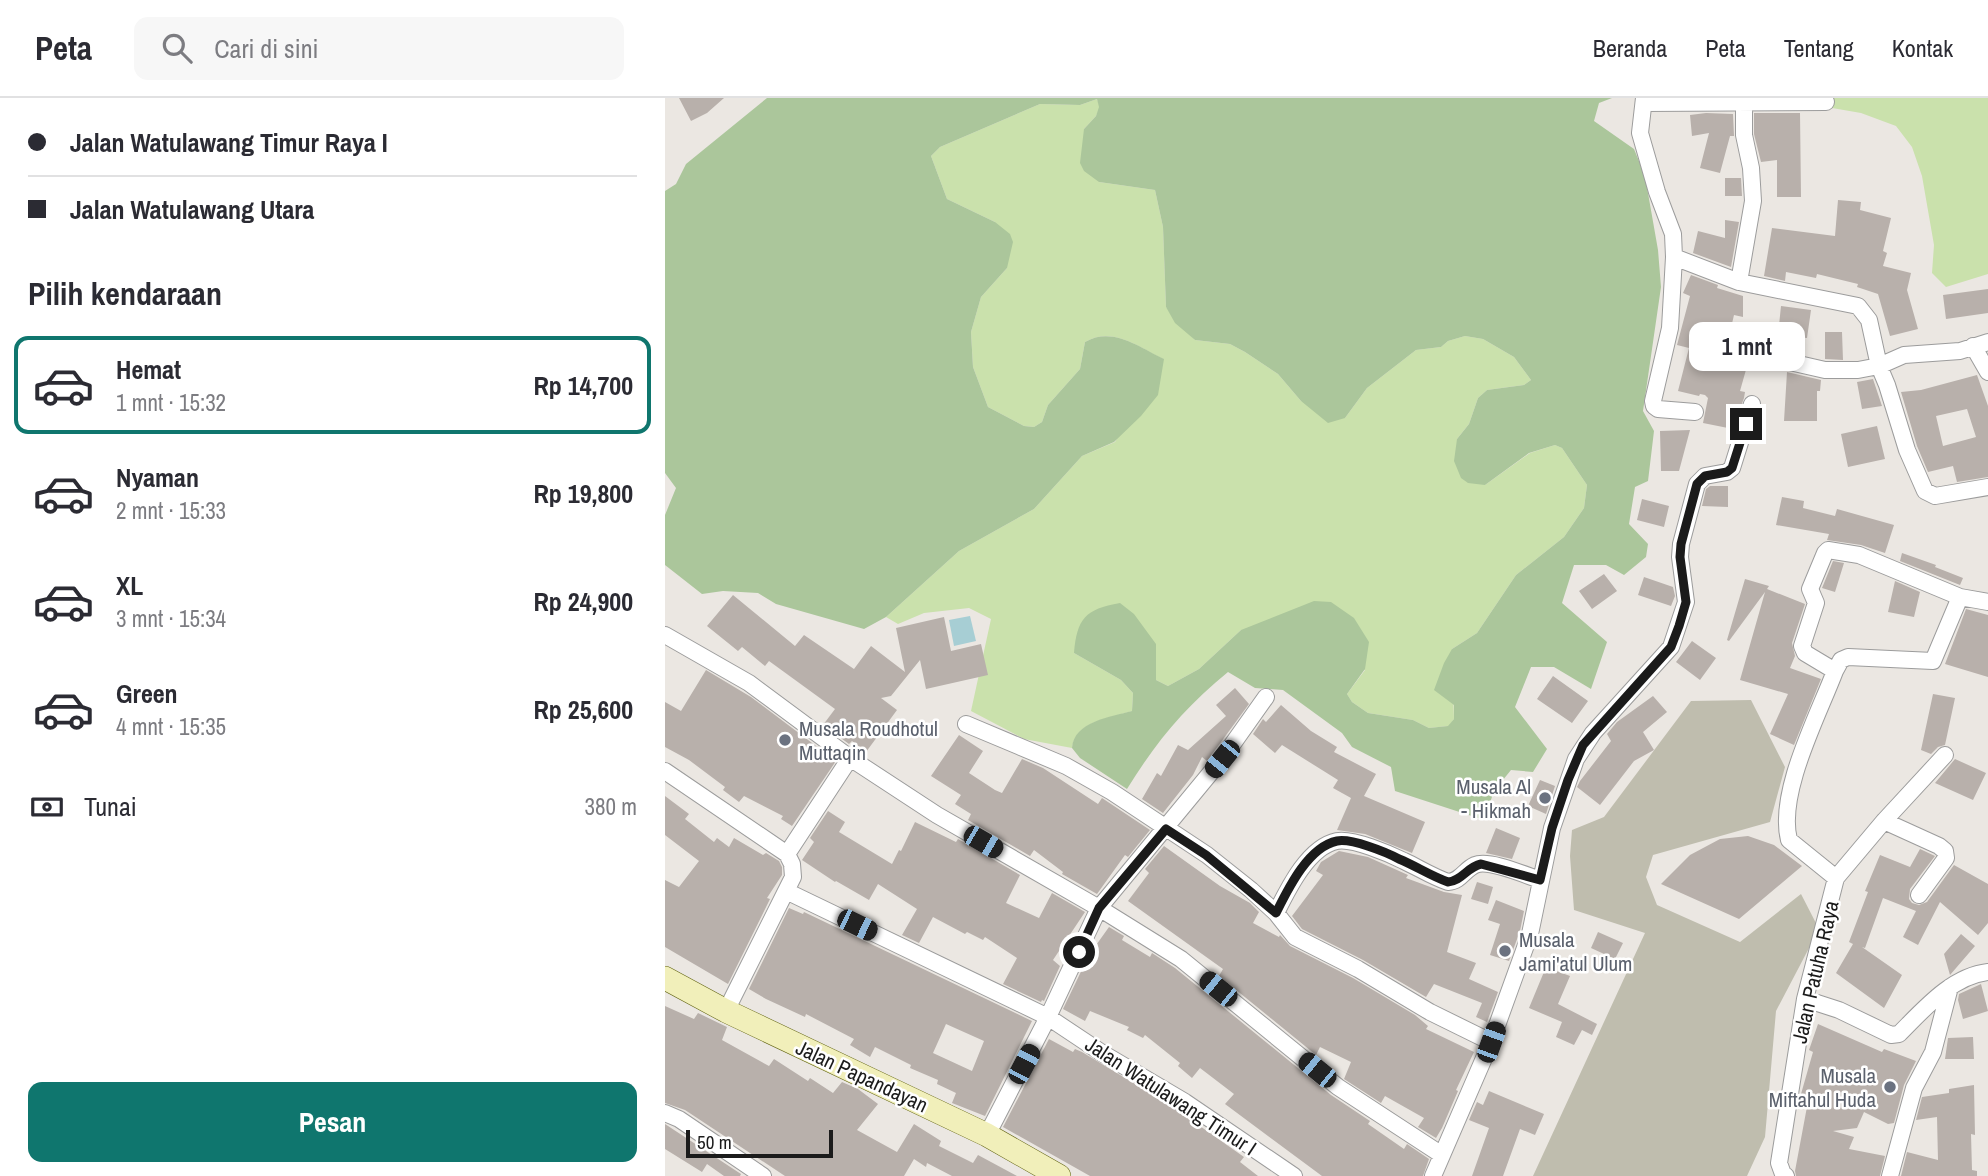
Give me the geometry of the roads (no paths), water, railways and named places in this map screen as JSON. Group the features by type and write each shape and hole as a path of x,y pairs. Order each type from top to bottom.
{"main road":[{"name":"Jalan Papandayan","path":"665,978 726,1011 987,1135 1048,1173"}],"street":[{"path":"1695,412 1658,409 1654,407 1653,401 1670,328 1674,257 1673,234 1657,192 1640,133 1644,101 1826,102"},
{"path":"1739,282 1753,201 1751,168 1744,135 1744,103"},
{"path":"1674,257 1739,282 1858,306 1869,320 1878,366 1887,385 1907,450 1928,494 1935,496 1988,487"},
{"path":"1777,359 1839,371 1878,366 1904,355 1960,351 1980,344 1988,372"},
{"path":"1433,1176 1491,1042 1530,934 1552,828 1568,780 1583,745 1671,647 1686,602 1680,557 1681,544 1697,484 1705,476 1727,472 1732,468 1752,404"},
{"path":"1961,597 1933,661 1848,657 1841,660 1835,671 1805,653 1802,646 1816,603 1809,589 1825,553 1832,549 1859,555 1961,597 1988,602"},
{"path":"665,635 749,683 850,758 937,815 1099,908 1181,959 1338,1087 1442,1155"},
{"name":"Jalan Patuha Raya","path":"1786,1176 1779,1163 1805,999 1836,877 1789,840 1786,816 1795,774 1835,671"},
{"path":"987,1135 1048,1017 1099,908 1222,759 1266,697"},
{"path":"965,724 1066,766 1112,792 1206,855 1276,913 1295,937 1358,969 1430,1012 1491,1042"},
{"path":"1836,877 1945,755"},
{"path":"787,854 850,758"},
{"path":"665,771 787,854 792,864 793,877 726,1011"},
{"path":"1884,821 1939,846 1945,852 1945,858 1919,895"},
{"path":"1276,913 1289,886 1315,852 1337,841 1347,841 1395,856 1448,882 1456,881 1473,866 1481,864 1540,880"},
{"name":"Jalan Watulawang Timur I","path":"786,891 1048,1017 1185,1102 1270,1169 1294,1176"},
{"path":"1805,999 1839,1010 1891,1035 1899,1034 1950,987 1965,978 1988,972"},
{"path":"1890,1176 1914,1088 1933,1052 1950,987"},
{"path":"665,1113 679,1119 763,1176"}],"water":[{"path":"970,616 976,641 954,646 949,620"}],"place":[{"name":"Musala Roudhotul Muttaqin","path":"785,740"},
{"name":"Musala Al - Hikmah","path":"1545,798"},
{"name":"Musala Jami'atul Ulum","path":"1505,951"},
{"name":"Musala Miftahul Huda","path":"1890,1087"}]}
